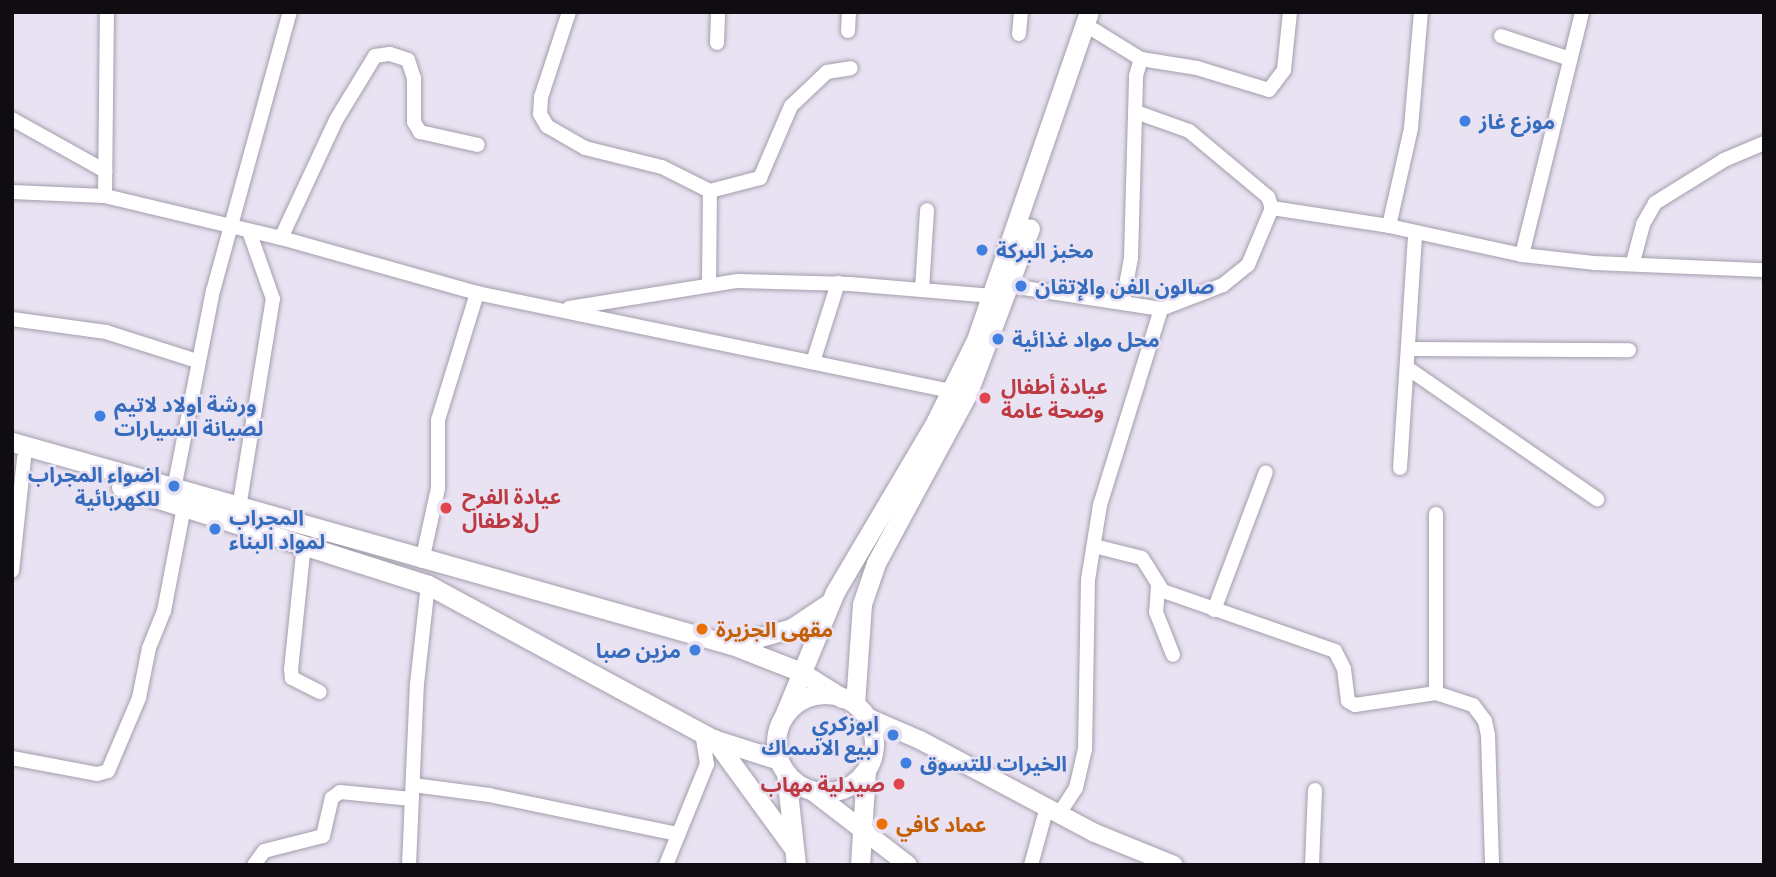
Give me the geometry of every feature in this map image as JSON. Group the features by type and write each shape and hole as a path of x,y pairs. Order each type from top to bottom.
{"main road":[{"path":"849,701 862,604 876,563 956,418 1011,286 1094,18"},
{"path":"794,855 776,739 799,671 830,602 953,392 992,296 1094,18"},
{"path":"12,442 422,561 732,645 799,671 849,701 869,718 874,739 866,770 860,865"},
{"path":"18,457 304,544 428,585 707,735 782,766 812,790 842,789 866,770"},
{"path":"732,645 792,628 830,602"},
{"path":"783,719 802,700 815,696 849,701"},
{"path":"707,735 794,855"}],"street":[{"path":"105,197 107,12"},
{"path":"174,488 197,360 289,12"},
{"path":"569,12 541,97 540,114 547,126 586,148 662,167 710,191 760,178 791,106 827,72 851,68"},
{"path":"718,12 718,43"},
{"path":"848,31 849,12"},
{"path":"1019,34 1021,12"},
{"path":"1094,18 1141,59 1197,68 1269,90 1284,70 1290,12"},
{"path":"1389,226 1411,128 1420,12"},
{"path":"1522,254 1582,12"},
{"path":"1501,36 1570,59"},
{"path":"281,238 331,130 375,56 390,54 408,60 414,78 414,122 419,132 478,145"},
{"path":"1123,301 1131,258 1136,112 1141,59"},
{"path":"1011,286 1123,301 1161,309 1202,296 1237,276 1258,246 1272,208 1260,187 1189,131 1136,112"},
{"path":"12,119 104,171"},
{"path":"1633,262 1643,224 1655,203 1724,160 1764,144"},
{"path":"709,283 710,191"},
{"path":"12,192 105,197 250,234 281,238 477,293 953,392"},
{"path":"1272,208 1389,226 1415,234 1522,254 1594,263 1633,262 1764,270"},
{"path":"922,290 927,210"},
{"path":"239,508 273,299 250,234"},
{"path":"1399,468 1411,349 1415,234"},
{"path":"559,310 709,283 838,283 992,296"},
{"path":"813,362 838,283"},
{"path":"422,561 438,488 438,420 477,293"},
{"path":"1031,865 1053,810 1076,788 1085,750 1088,580 1106,480 1161,309"},
{"path":"12,319 106,331 197,360"},
{"path":"1411,349 1629,350"},
{"path":"1409,369 1597,499"},
{"path":"12,570 18,457"},
{"path":"1214,610 1266,472"},
{"path":"12,758 97,774 108,771 139,698 149,648 164,611 184,507"},
{"path":"1436,514 1436,692"},
{"path":"304,544 291,669 292,678 320,692"},
{"path":"1094,546 1142,558 1158,586 1156,612 1173,655"},
{"path":"409,865 428,585"},
{"path":"1158,586 1214,610 1335,651 1344,669 1348,701 1355,705 1436,692 1473,705 1485,721 1492,865"},
{"path":"869,718 920,740 1053,810 1174,865"},
{"path":"666,865 707,764 707,735"},
{"path":"812,790 863,834 908,865"},
{"path":"1312,865 1315,790"},
{"path":"254,865 264,851 323,836 332,798 341,792 489,795 678,834"}],"place":[{"name":"موزع غاز","path":"1465,121"},
{"name":"مخبز البركة","path":"982,250"},
{"name":"صالون الفن والإتقان","path":"1021,286"},
{"name":"محل مواد غذائية","path":"998,339"},
{"name":"عيادة أطفال وصحة عامة","path":"985,398"},
{"name":"ورشة اوﻻد ﻻتيم لصيانة السيارات","path":"100,416"},
{"name":"اضواء المجراب للكهربائية","path":"174,486"},
{"name":"عيادة الفرح لﻻطفال","path":"446,508"},
{"name":"المجراب لمواد البناء","path":"215,529"},
{"name":"مقهى الجزيرة","path":"702,629"},
{"name":"مزين صبا","path":"695,650"},
{"name":"ابوزكري لبيع اﻻسماك","path":"893,735"},
{"name":"الخيرات للتسوق","path":"906,763"},
{"name":"صيدلية مهاب","path":"899,784"},
{"name":"عماد كافي","path":"882,824"}]}
